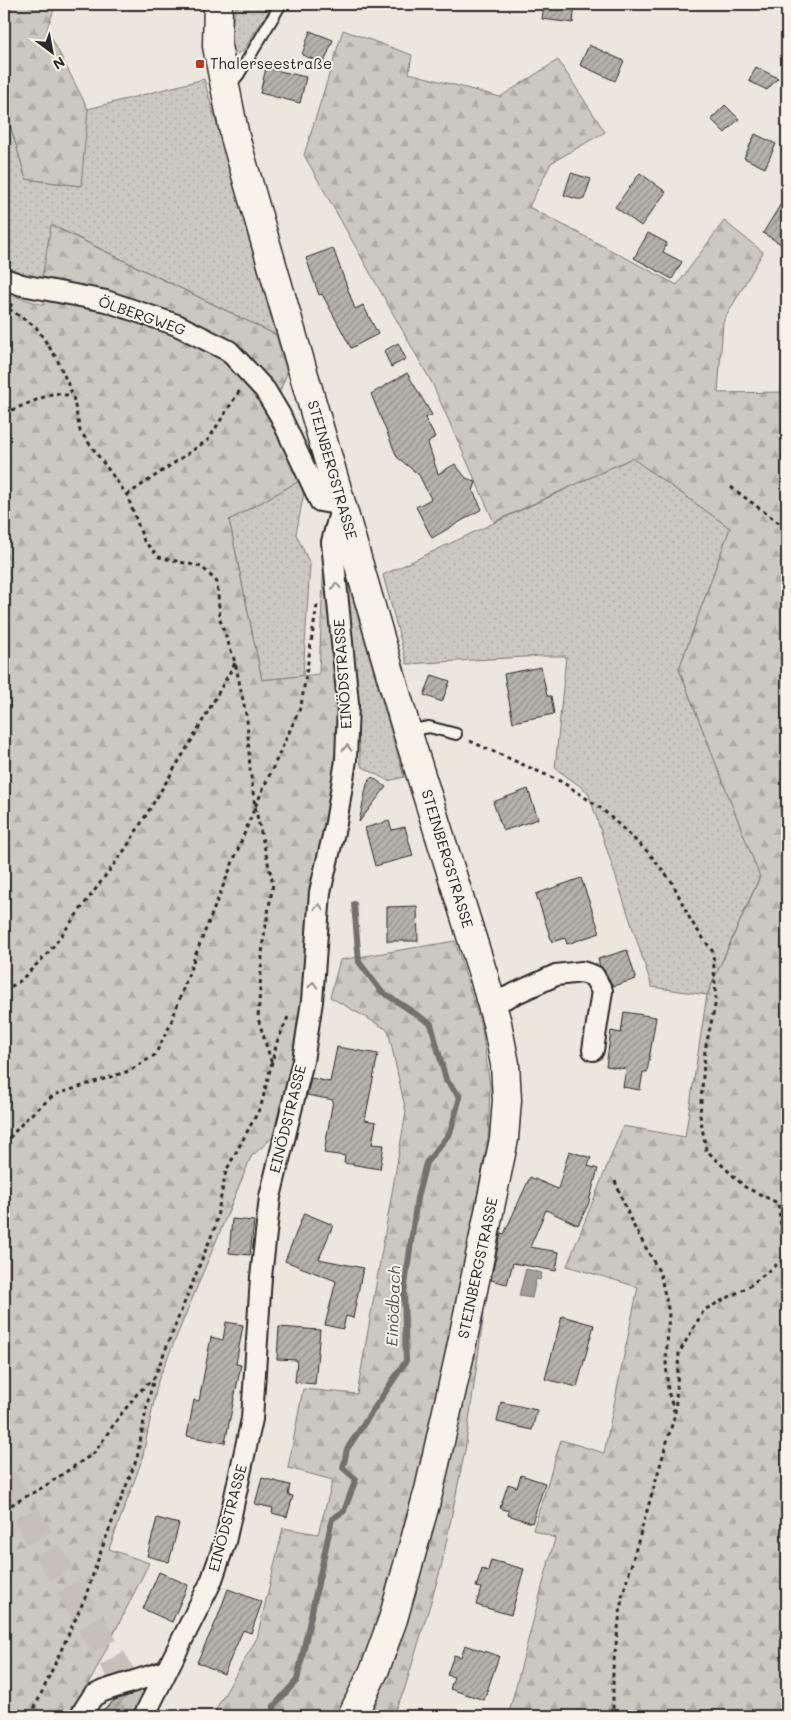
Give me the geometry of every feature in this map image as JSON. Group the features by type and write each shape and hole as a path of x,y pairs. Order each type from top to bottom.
{"main road":[{"name":"STEINBERGSTRASSE","path":"218,4 217,46 225,92 240,156 407,731 492,1004 505,1064 507,1100 504,1139 459,1358 429,1490 392,1619 375,1669 352,1716"}],"street":[{"name":"ÖLBERGWEG","path":"4,279 22,285 106,301 177,325 228,351 265,390 280,415 320,501 342,505"},
{"name":"EINÖDSTRASSE","path":"144,1716 212,1582 225,1542 252,1419 261,1277 270,1197 302,1062 310,1013 320,892 336,823 346,760 348,703 332,542 342,505"},
{"path":"492,1004 556,975 582,972 594,976 602,991 593,1050"},
{"path":"80,1716 93,1696 166,1671"}],"lane":[{"path":"225,92 281,4"},
{"path":"407,731 429,727 456,734"}],"path":[{"path":"4,312 9,309 36,327 57,360 73,396 80,431 128,495 144,541 158,557 202,567 217,582 220,620 235,662 247,719 255,807 273,884 263,942 258,1018 272,1064 261,1106 226,1171 215,1227 154,1378 147,1405 138,1458 102,1548 85,1598 31,1716"},
{"path":"128,495 208,440 250,374"},
{"path":"4,413 54,393 73,396"},
{"path":"732,487 787,529"},
{"path":"4,1144 26,1118 54,1095 129,1071 155,1055 170,1025 197,951 255,807 301,706 317,598"},
{"path":"4,991 20,981 49,952 126,848 193,738 235,662"},
{"path":"456,734 562,782 602,809 648,852 672,882 691,921 713,952 716,1001 705,1050 700,1114 706,1150 745,1187 778,1203 785,1258 748,1287 704,1310 679,1353 675,1414 622,1597 613,1668 613,1716"},
{"path":"615,1181 632,1223 660,1273 669,1313 666,1361 668,1391 675,1414"},
{"path":"4,1509 45,1486 94,1454 137,1394 154,1378"}],"green space":[{"path":"4,4 56,4 47,29 88,109 81,186 26,179 4,104"},
{"path":"237,4 273,4 243,51 236,54 232,42 232,29"},
{"path":"343,30 412,55 409,73 500,97 558,60 605,132 551,163 529,207 677,285 724,221 763,252 723,322 718,393 787,392 787,1716 508,1716 555,1538 533,1530 561,1440 604,1453 638,1287 567,1266 623,1126 685,1137 707,995 760,877 679,669 730,528 632,458 494,522 432,383 304,155"},
{"path":"204,79 276,335 52,225 42,279 4,268 4,104 26,179 80,186 88,109"},
{"path":"51,225 276,335 287,373 269,419 301,480 229,520 262,680 319,674 324,555 336,639 340,757 297,1057 273,1137 251,1157 158,1381 142,1460 109,1549 149,1563 73,1716 4,1716 4,293 44,305 42,279"},
{"path":"632,458 730,528 679,669 760,876 707,995 652,987 588,792 555,768 566,656 407,664 383,575"},
{"path":"301,480 304,492 296,534 310,564 303,676 262,680 229,520"},
{"path":"345,572 404,777 388,781 361,766"},
{"path":"455,941 482,1029 490,1086 488,1139 431,1436 390,1589 360,1673 339,1716 212,1716 257,1638 283,1528 318,1534 333,1480 288,1468 303,1389 357,1394 406,1112 388,1030 330,997 340,960"},
{"path":"480,1311 484,1313 465,1450 441,1568 404,1691 392,1716 369,1716 375,1706 415,1596 451,1454"}],"shaded area":[{"path":"526,1269 542,1273 540,1280 536,1279 532,1298 519,1296"}],"building":[{"path":"544,4 575,4 573,23 542,19"},
{"path":"310,31 333,40 324,63 302,55"},
{"path":"589,45 624,61 615,81 580,65"},
{"path":"756,67 778,78 767,90 749,81"},
{"path":"266,68 306,77 300,103 260,93"},
{"path":"725,105 739,119 725,133 711,119"},
{"path":"755,134 776,144 765,168 744,158"},
{"path":"571,173 591,179 584,199 564,195"},
{"path":"640,173 666,192 641,226 615,207"},
{"path":"787,194 787,248 763,233"},
{"path":"648,233 667,243 663,252 682,262 672,279 634,258"},
{"path":"333,248 355,309 363,305 378,334 351,348 322,294 319,295 306,258"},
{"path":"398,343 406,359 391,367 384,351"},
{"path":"407,373 432,415 425,418 435,437 428,443 438,474 455,464 466,478 476,482 473,491 482,509 432,538 416,507 431,499 419,475 397,457 371,394"},
{"path":"541,667 547,696 551,696 554,714 513,722 504,674"},
{"path":"432,675 450,681 442,702 424,695"},
{"path":"372,777 386,787 359,822 367,784"},
{"path":"528,789 538,819 503,831 493,802"},
{"path":"389,821 392,830 405,827 413,856 375,866 365,828"},
{"path":"581,878 600,933 567,944 565,938 552,942 536,894"},
{"path":"417,906 418,941 387,941 387,907"},
{"path":"627,950 636,979 613,986 604,970 600,967 598,959"},
{"path":"624,1012 656,1017 647,1072 643,1072 640,1090 623,1087 626,1069 606,1066 611,1031 621,1033"},
{"path":"337,1047 378,1054 365,1120 376,1122 372,1144 384,1145 380,1169 344,1163 345,1156 324,1153 333,1100 307,1095 311,1078 330,1082"},
{"path":"569,1151 591,1158 588,1166 598,1169 588,1205 578,1225 546,1210 530,1247 559,1252 556,1271 513,1263 507,1284 491,1280 501,1233 504,1234 530,1177 558,1189"},
{"path":"304,1213 333,1225 319,1259 363,1268 353,1318 346,1316 343,1329 325,1325 336,1281 285,1261"},
{"path":"232,1219 254,1221 250,1255 229,1253"},
{"path":"562,1316 594,1325 577,1387 545,1379"},
{"path":"226,1322 243,1325 236,1364 241,1365 225,1443 187,1436 194,1400 199,1401 211,1337 223,1340"},
{"path":"279,1327 320,1330 315,1384 295,1382 297,1360 277,1359"},
{"path":"501,1402 537,1410 532,1430 497,1422"},
{"path":"521,1475 545,1483 532,1523 508,1515 509,1511 500,1508 508,1484 517,1487"},
{"path":"262,1478 290,1485 288,1495 293,1496 287,1517 272,1513 273,1508 255,1504"},
{"path":"157,1518 179,1524 169,1562 147,1556"},
{"path":"491,1560 524,1569 511,1615 476,1605 481,1588 476,1587 482,1569 488,1571"},
{"path":"159,1572 188,1585 172,1622 143,1609"},
{"path":"228,1589 262,1602 251,1633 243,1630 224,1674 197,1662 217,1619"},
{"path":"465,1645 499,1656 484,1700 450,1689 454,1677 447,1675 454,1655 461,1657"},
{"path":"131,1695 137,1703 122,1716 95,1716 115,1700"}],"waterway":[{"name":"Einödbach","path":"273,1716 274,1706 297,1680 332,1519 344,1511 356,1479 343,1468 347,1449 406,1361 404,1293 417,1198 426,1163 450,1133 460,1097 446,1080 431,1024 381,991 359,962 354,904"}],"tunnel":[{"path":"4,1478 146,1716"}],"place":[{"name":"Thalerseestraße","path":"200,64"}]}
